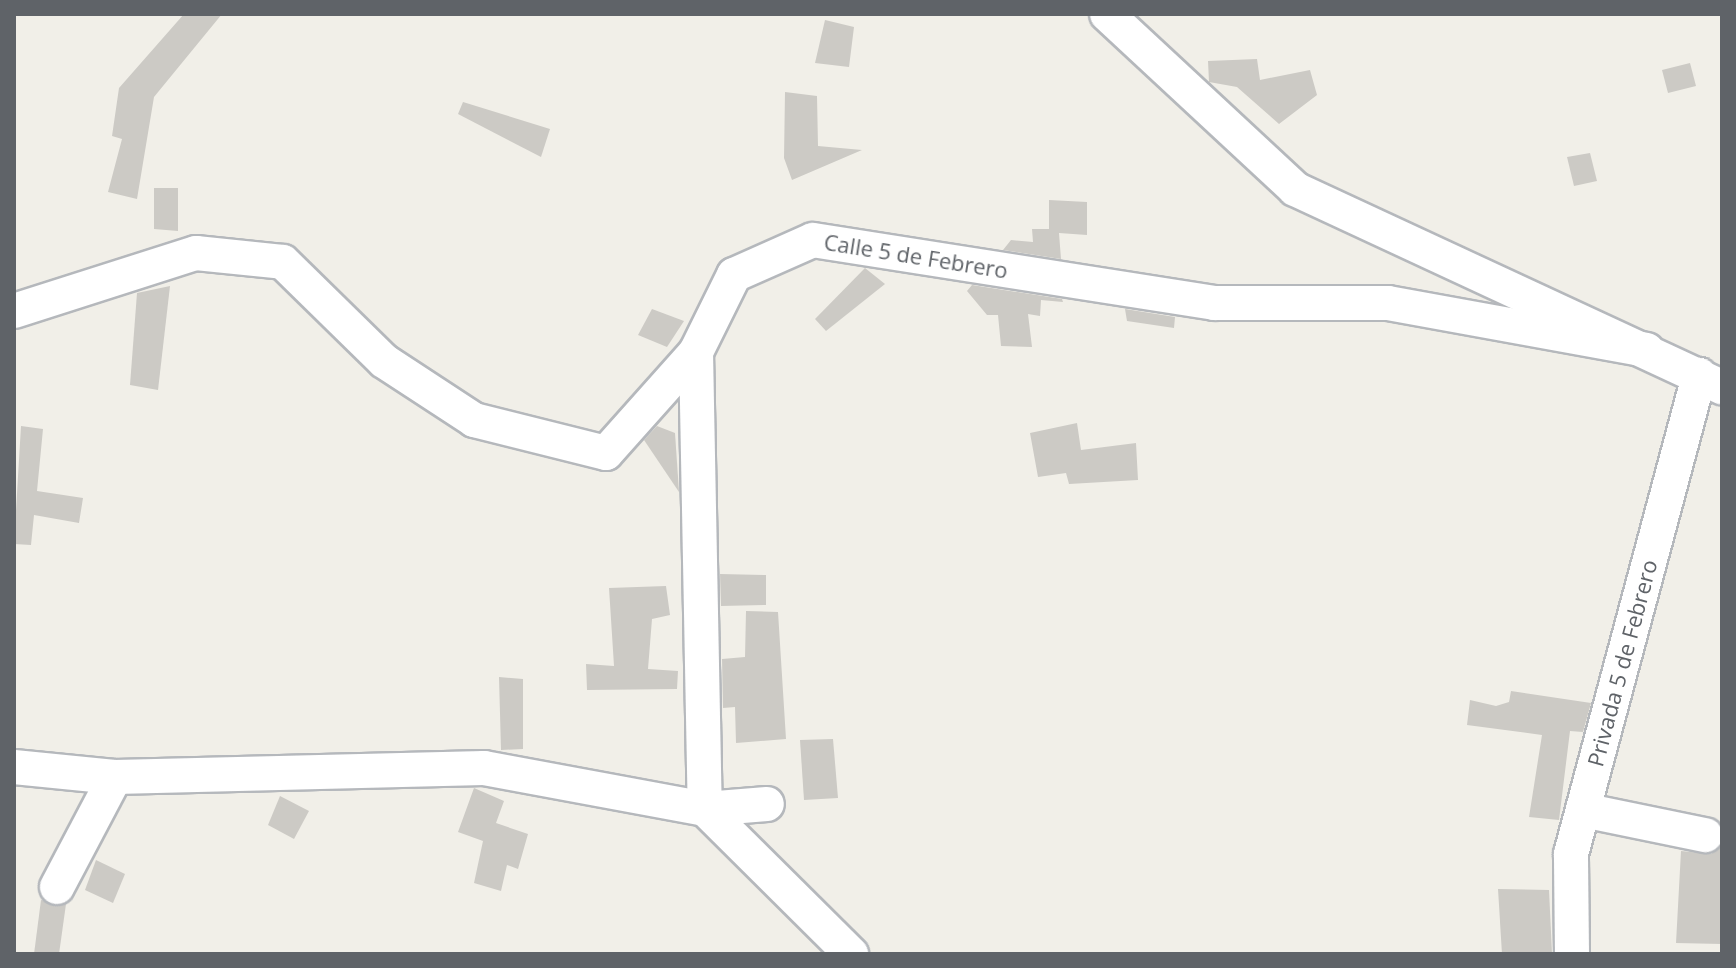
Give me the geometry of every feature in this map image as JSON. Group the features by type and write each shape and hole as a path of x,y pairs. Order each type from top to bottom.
{"street":[{"name":"Calle 5 de Febrero","path":"1107,14 1295,189 1710,381"},
{"name":"Calle 5 de Febrero","path":"14,311 196,253 283,262 384,361 474,420 606,453 696,352 734,275 813,240 1214,303 1388,303 1647,350"},
{"path":"696,352 705,809 851,954"},
{"name":"Privada 5 de Febrero","path":"1572,954 1571,854 1710,381"},
{"path":"14,767 115,777 484,768 705,809 767,804"},
{"path":"57,887 115,777"},
{"path":"1583,810 1705,835"}],"building":[{"path":"184,14 222,14 154,97 137,199 108,192 122,139 112,136 119,88"},
{"path":"825,20 854,27 849,67 815,63"},
{"path":"1257,59 1260,80 1310,70 1317,95 1279,124 1237,87 1209,82 1208,61"},
{"path":"1690,63 1696,86 1668,93 1662,70"},
{"path":"785,92 817,96 818,146 862,150 792,180 784,158"},
{"path":"463,102 550,129 541,157 458,114"},
{"path":"1590,153 1597,181 1574,186 1567,157"},
{"path":"154,188 178,188 178,231 154,229"},
{"path":"1049,200 1087,202 1087,235 1059,233 1061,259 1003,250 1011,240 1033,242 1032,229 1049,229"},
{"path":"865,268 885,284 826,331 815,319"},
{"path":"972,285 1062,299 1063,302 1041,300 1040,316 1028,314 1032,347 1001,346 998,315 987,315 967,291"},
{"path":"170,286 158,390 130,385 137,293"},
{"path":"652,309 684,321 667,347 638,335"},
{"path":"1125,309 1175,317 1174,328 1127,321"},
{"path":"1077,423 1081,450 1136,443 1138,480 1069,484 1066,473 1038,477 1030,433"},
{"path":"21,426 43,429 37,491 83,498 79,523 34,515 31,545 14,544"},
{"path":"657,426 675,433 679,492 644,440"},
{"path":"720,574 766,575 766,605 721,606"},
{"path":"666,586 670,615 652,619 648,669 678,671 677,689 587,690 586,664 614,666 609,588"},
{"path":"746,611 778,612 786,739 736,743 735,707 723,708 722,659 745,657"},
{"path":"499,677 523,679 523,749 501,750"},
{"path":"1511,691 1591,703 1583,732 1570,731 1559,820 1529,817 1542,735 1467,725 1470,700 1496,706 1509,702"},
{"path":"833,739 838,798 804,800 800,740"},
{"path":"474,788 504,801 496,823 528,834 518,869 507,865 501,891 474,883 483,841 458,832"},
{"path":"280,796 309,811 294,839 268,825"},
{"path":"1721,846 1722,944 1676,943 1681,851 1711,854"},
{"path":"96,860 125,874 113,903 85,890"},
{"path":"1498,889 1549,890 1552,954 1502,954"},
{"path":"41,900 66,904 59,954 34,954"}]}
